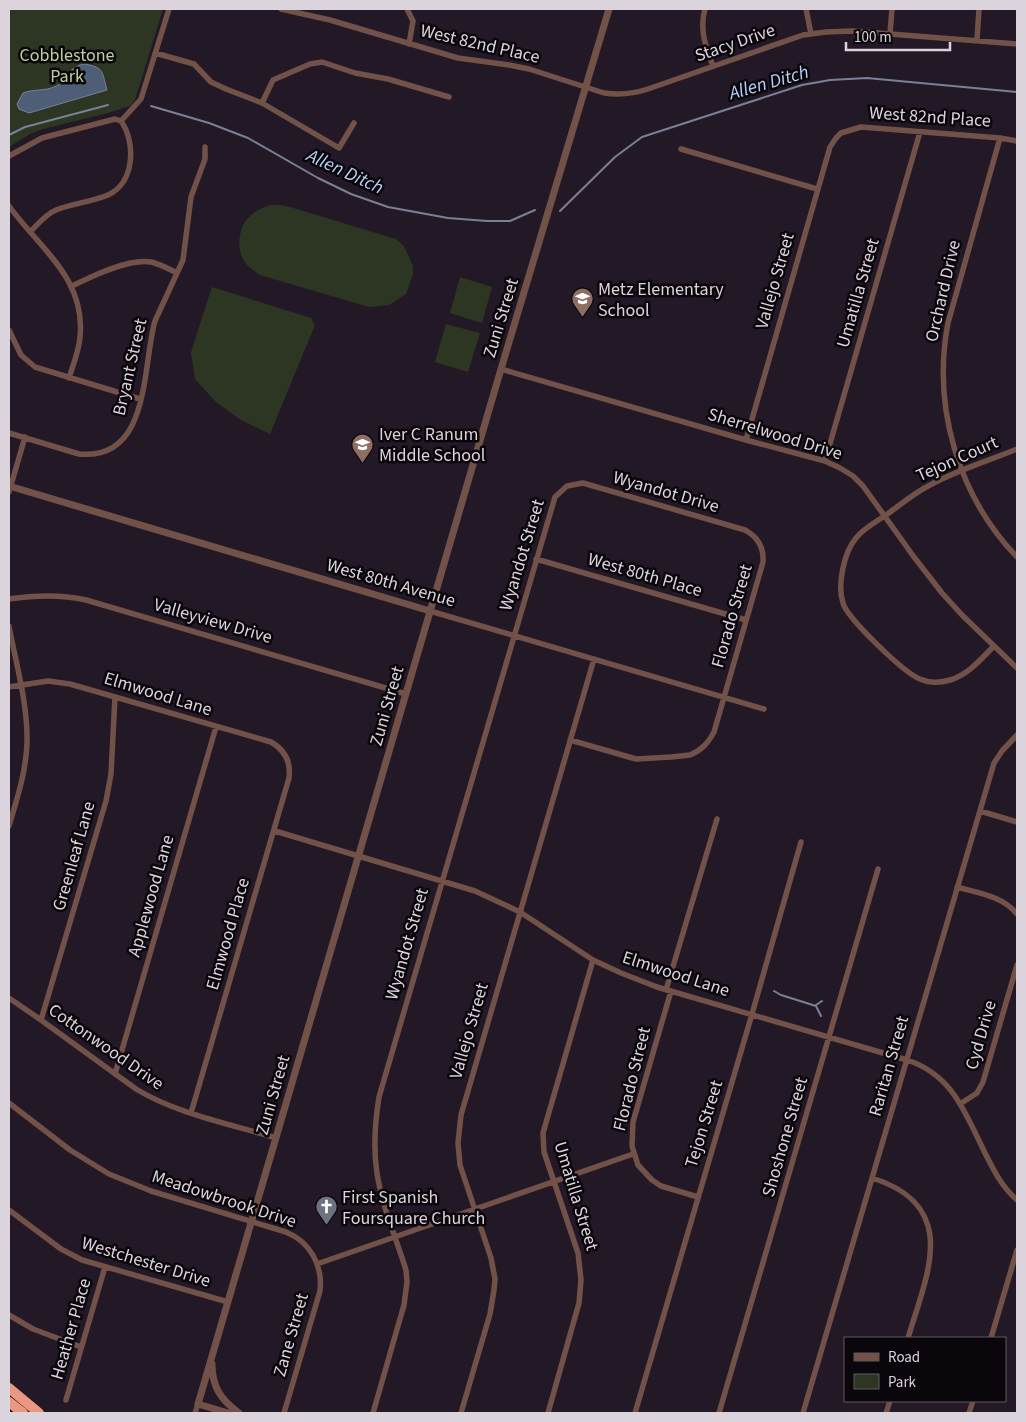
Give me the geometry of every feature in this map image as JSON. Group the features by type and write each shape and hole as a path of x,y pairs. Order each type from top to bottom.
{"highway":[{"path":"9,1388 38,1413"},
{"path":"9,1392 38,1413"},
{"path":"9,1402 24,1413"}],"street":[{"path":"121,121 141,99 169,9"},
{"name":"West 82nd Place","path":"281,9 330,20 458,58 529,69 586,87"},
{"path":"407,9 413,21 409,44"},
{"name":"Zuni Street","path":"195,1413 501,369 609,9"},
{"path":"705,9 702,30 713,66"},
{"path":"806,9 811,34"},
{"path":"890,33 892,9"},
{"path":"977,40 979,9"},
{"name":"Stacy Drive","path":"586,87 609,94 628,94 811,34 836,31 890,33 1017,44"},
{"path":"155,53 194,64 212,82 262,103 339,148 354,123"},
{"path":"262,103 273,80 310,64 322,62 449,97"},
{"path":"9,156 42,138 115,119 121,121 128,134 131,149 130,165 119,188 106,196 56,210 44,218 30,232"},
{"name":"West 82nd Place","path":"841,133 861,127 1017,141"},
{"name":"Umatilla Street","path":"825,461 920,132"},
{"name":"Vallejo Street","path":"746,440 817,189 830,147 841,133"},
{"name":"Orchard Drive","path":"1000,138 957,286 945,339 943,367 950,437 962,472 986,517 1017,557"},
{"name":"Bryant Street","path":"25,437 79,454 88,455 105,452 116,445 130,430 148,368 155,321 185,252 191,197 205,159 205,148"},
{"path":"681,150 817,189"},
{"path":"9,206 55,260 72,286 79,311 80,337 69,378"},
{"path":"72,286 109,269 141,262 156,263 177,273"},
{"path":"9,330 17,349 24,359 40,369 140,399"},
{"name":"Sherrelwood Drive","path":"501,369 825,461 840,468 857,480 869,492 942,593 1017,668"},
{"path":"9,432 25,437 9,488"},
{"name":"Tejon Court","path":"994,646 975,665 957,678 930,682 912,675 854,621 844,605 840,588 848,553 858,536 928,486 1017,449"},
{"name":"Wyandot Drive","path":"561,489 572,484 588,484 745,530 754,536 759,543"},
{"name":"West 80th Avenue","path":"9,488 764,709"},
{"name":"Wyandot Street","path":"373,1413 399,1323 406,1293 407,1275 377,1174 374,1150 375,1119 386,1072 552,502 561,489"},
{"name":"Florado Street","path":"724,697 763,562 759,543"},
{"name":"West 80th Place","path":"536,558 746,620"},
{"name":"Valleyview Drive","path":"9,599 48,595 86,600 406,694"},
{"path":"9,626 20,685 27,744 23,774 9,826"},
{"name":"Vallejo Street","path":"461,1413 490,1314 494,1290 494,1268 460,1164 458,1143 460,1121 594,659"},
{"name":"Elmwood Lane","path":"9,687 57,681 271,742 282,750 289,763"},
{"name":"Greenleaf Lane","path":"41,1020 106,801 111,774 115,697"},
{"path":"570,740 636,759 671,758 690,755 703,747 710,739 724,697"},
{"name":"Applewood Lane","path":"115,1074 216,727"},
{"name":"Raritan Street","path":"803,1413 994,763 1017,735"},
{"name":"Elmwood Place","path":"191,1113 290,778 289,763"},
{"path":"980,811 1017,822"},
{"name":"Florado Street","path":"698,1197 661,1186 646,1175 634,1154 631,1137 633,1122 717,819"},
{"name":"Elmwood Lane","path":"275,830 487,895 520,912 593,960 621,974 925,1066 940,1076 951,1090 993,1170 1005,1188 1017,1200"},
{"name":"Tejon Street","path":"635,1413 801,842"},
{"name":"Shoshone Street","path":"719,1413 878,869"},
{"path":"958,887 999,899 1010,906 1017,914"},
{"name":"Umatilla Street","path":"548,1413 578,1309 581,1280 576,1242 554,1182 542,1142 593,960"},
{"name":"Cyd Drive","path":"960,1104 977,1093 983,1082 1017,965"},
{"name":"Cottonwood Drive","path":"9,998 150,1098 191,1113 276,1138"},
{"name":"Meadowbrook Drive","path":"9,1103 70,1150 109,1174 151,1191 286,1232 301,1240 317,1264"},
{"path":"317,1264 634,1154"},
{"path":"872,1178 890,1184 906,1193 921,1212 930,1233 931,1259 908,1337"},
{"name":"Westchester Drive","path":"9,1210 61,1249 82,1260 228,1302"},
{"path":"991,1337 1017,1250"},
{"name":"Zane Street","path":"284,1413 320,1291 317,1264"},
{"name":"Heather Place","path":"66,1400 105,1267"},
{"path":"9,1315 33,1329 81,1347"},
{"path":"212,1356 212,1372 216,1390 223,1400 239,1413"},
{"path":"198,1404 228,1413"}],"green space":[{"name":"Cobblestone Park","path":"9,9 163,9 135,100 130,106 108,113 43,129 30,134 9,147"},
{"path":"270,205 290,207 396,239 404,246 413,266 413,274 406,294 389,305 369,307 260,275 243,260 239,241 240,234 249,217"},
{"path":"460,277 492,287 482,323 450,313"},
{"path":"212,287 311,318 315,325 270,434 241,420 216,402 195,379 191,352"},
{"path":"446,324 480,333 468,372 435,362"}],"water":[{"path":"84,64 96,67 102,72 107,90 29,113 19,109 17,104 23,93 59,85 73,69"}],"waterway":[{"name":"Allen Ditch","path":"560,211 615,157 642,137 802,85 830,80 867,78 1017,92"},
{"name":"Allen Ditch","path":"9,135 25,127 108,105"},
{"name":"Allen Ditch","path":"151,106 209,123 248,138 318,178 351,194 388,207 448,218 487,221 510,221 535,210"},
{"path":"774,991 816,1006 821,1016"},
{"path":"816,1005 822,1001"}],"place":[{"name":"Metz Elementary School","path":"582,318"},
{"name":"Iver C Ranum Middle School","path":"363,463"},
{"name":"First Spanish Foursquare Church","path":"326,1226"}]}
